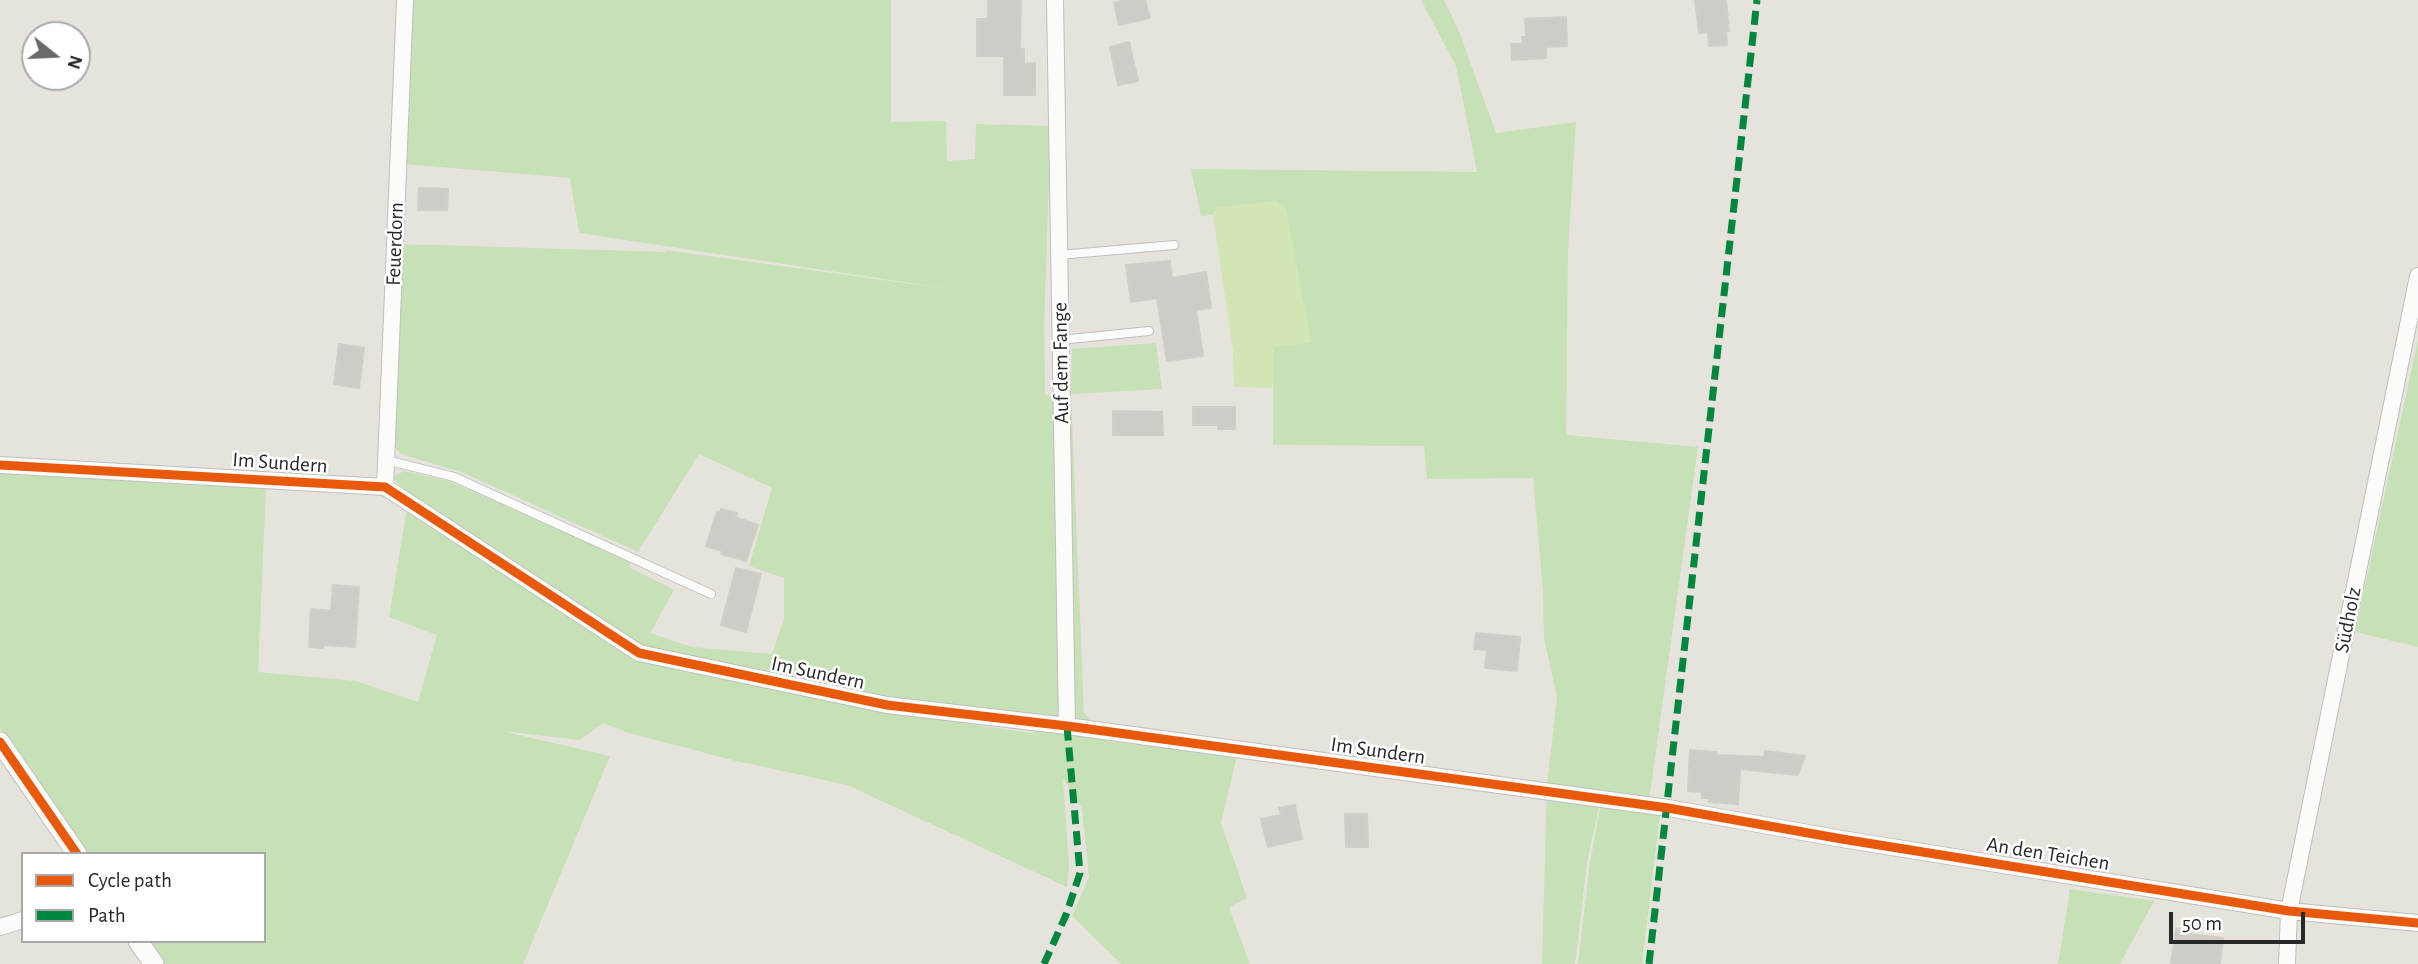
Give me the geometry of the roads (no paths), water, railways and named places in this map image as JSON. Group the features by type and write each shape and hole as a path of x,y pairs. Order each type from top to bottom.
{"street":[{"name":"Feuerdorn","path":"385,487 405,0"},
{"name":"Auf dem Fange","path":"1055,0 1067,726"},
{"name":"Südholz","path":"2287,964 2289,911 2418,276"},
{"name":"Im Sundern","path":"0,465 385,487 639,653 887,705 1067,726 1673,809"},
{"path":"0,742 77,852"},
{"name":"An den Teichen","path":"1673,809 2289,911 2418,923"},
{"path":"0,927 21,921"},
{"path":"139,943 154,964"}],"lane":[{"path":"1059,255 1174,245"},
{"path":"1060,340 1149,331"},
{"path":"386,460 454,477 711,594"}]}
